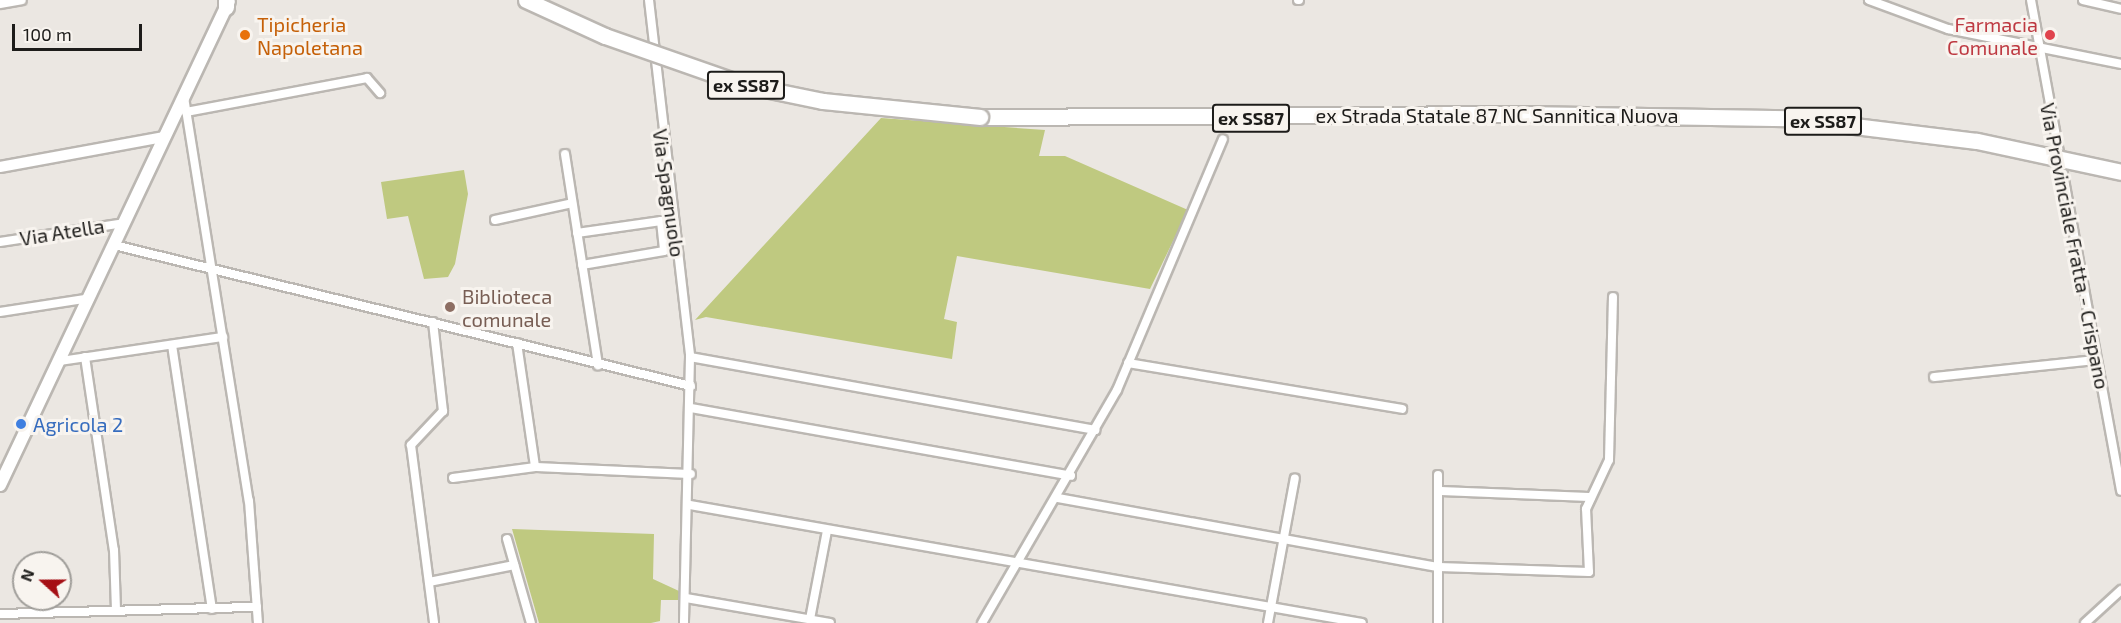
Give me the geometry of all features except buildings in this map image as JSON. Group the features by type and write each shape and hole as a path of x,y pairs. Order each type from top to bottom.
{"highway":[{"name":"ex Strada Statale 87 NC Sannitica Nuova","path":"526,0 615,40 746,85 823,101 980,117 1670,112 1844,123 1977,141 2121,172"}],"main road":[{"path":"0,485 90,298 227,2"}],"street":[{"path":"0,4 22,0"},
{"name":"Via Spagnuolo","path":"649,0 690,357 691,474 684,623"},
{"path":"1869,0 1948,29 2121,64"},
{"name":"Via Provinciale Fratta - Crispano","path":"2031,0 2121,492"},
{"path":"2082,0 2121,9"},
{"path":"186,112 367,78 380,93"},
{"path":"183,97 249,501 258,623"},
{"path":"0,167 164,137"},
{"path":"982,623 1071,476 1095,430 1128,363 1223,139"},
{"path":"565,154 598,365"},
{"path":"495,220 572,203"},
{"path":"577,233 661,221 664,251 582,265"},
{"name":"Via Atella","path":"0,242 124,223"},
{"path":"114,245 691,386"},
{"path":"1058,498 1284,537 1439,567 1589,572 1586,509 1609,460 1613,297"},
{"path":"0,312 90,298"},
{"path":"433,322 443,411 411,445 434,623"},
{"path":"60,361 223,337"},
{"path":"517,343 535,467"},
{"path":"172,345 212,609"},
{"path":"85,357 114,550 116,611"},
{"path":"690,357 1095,430"},
{"path":"1934,377 2097,360"},
{"path":"1128,363 1402,409"},
{"path":"691,408 1071,476"},
{"path":"453,478 535,467 691,474"},
{"path":"1438,475 1438,623"},
{"path":"1268,623 1295,478"},
{"path":"1438,491 1591,497"},
{"path":"690,505 1017,565 1362,623"},
{"path":"810,619 827,531"},
{"path":"507,539 531,623"},
{"path":"429,582 514,565"},
{"path":"2085,623 2121,590"},
{"path":"686,598 830,623"},
{"path":"0,614 257,607"}],"green space":[{"path":"881,118 1045,130 1039,156 1065,156 1188,210 1150,289 957,256 944,319 957,322 952,359 706,317 695,320"},
{"path":"464,170 468,194 455,264 448,277 424,279 408,216 387,219 381,182"},
{"path":"512,529 654,534 653,579 679,591 679,600 661,600 660,621 651,623 539,623"}],"place":[{"name":"Tipicheria Napoletana","path":"245,35"},
{"name":"Farmacia Comunale","path":"2050,35"},
{"name":"Biblioteca comunale","path":"450,307"},
{"name":"Agricola 2","path":"21,424"}]}
